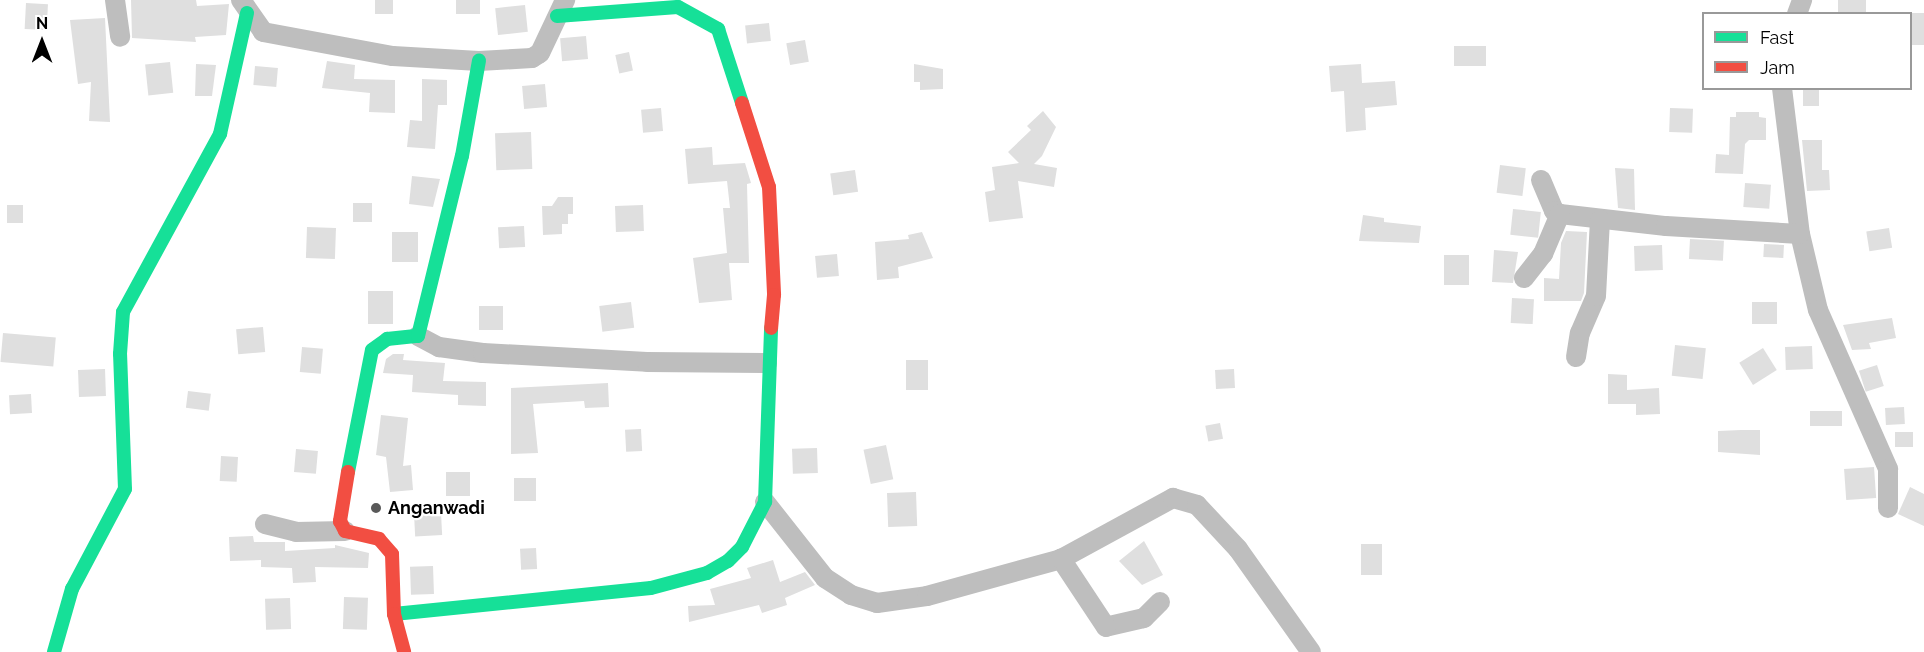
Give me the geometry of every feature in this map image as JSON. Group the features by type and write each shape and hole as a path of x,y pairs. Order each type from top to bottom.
{"street":[{"path":"115,0 120,37"},
{"path":"244,6 263,32 334,47 393,56 479,61 532,58 540,53 561,8 678,6 718,29 769,187 774,295 767,363 765,502 742,547 728,561 707,573 651,588 394,614"},
{"path":"54,652 72,589 125,489 123,312 220,134 244,6"},
{"path":"418,336 462,156 479,61"},
{"path":"1782,90 1800,234 1818,310 1888,469 1888,508"},
{"path":"1540,180 1554,211 1560,214 1600,220 1800,234"},
{"path":"1524,278 1543,254 1560,214"},
{"path":"1576,357 1580,333 1596,296 1600,220"},
{"path":"345,531 340,521 341,505 372,350 387,339 418,336 439,347 483,353 647,362 767,363"},
{"path":"765,502 825,578 851,595 877,603 927,596 1061,559 1173,498 1197,505 1238,549 1311,652"},
{"path":"265,524 296,532 345,531 379,539 392,554 394,614 404,652"},
{"path":"1061,559 1106,627 1144,618 1160,602"}],"building":[{"path":"131,0 196,0 197,6 229,4 226,35 195,37 196,42 132,38"},
{"path":"375,0 393,0 393,14 375,14"},
{"path":"456,0 480,0 480,14 456,14"},
{"path":"1838,0 1866,0 1866,12 1838,12"},
{"path":"26,3 48,4 47,30 25,29"},
{"path":"525,5 528,32 498,35 495,8"},
{"path":"1912,13 1924,13 1924,45 1912,45"},
{"path":"105,18 110,122 89,121 91,82 78,84 70,20"},
{"path":"769,23 771,41 747,43 745,26"},
{"path":"586,36 588,59 562,61 560,38"},
{"path":"805,40 809,62 790,65 786,43"},
{"path":"1454,46 1486,46 1486,66 1454,66"},
{"path":"629,52 633,71 619,73 615,55"},
{"path":"327,61 355,65 354,79 395,80 395,113 369,112 370,93 322,88"},
{"path":"170,62 173,93 148,95 145,65"},
{"path":"196,64 216,65 212,96 195,96"},
{"path":"914,64 943,69 943,89 920,90 920,82 914,82"},
{"path":"1361,64 1362,83 1395,81 1397,105 1365,108 1366,130 1346,132 1344,91 1331,92 1329,66"},
{"path":"255,66 278,68 276,87 253,85"},
{"path":"422,79 447,80 447,105 438,105 435,149 407,147 410,120 422,121"},
{"path":"545,84 547,107 524,109 522,86"},
{"path":"1803,90 1819,90 1819,106 1803,106"},
{"path":"661,108 663,131 643,133 641,110"},
{"path":"1670,108 1693,109 1692,133 1669,132"},
{"path":"1043,111 1056,127 1042,156 1034,164 1057,168 1054,187 1018,181 1023,218 989,222 985,192 995,190 992,167 1019,163 1008,152 1031,130 1027,126"},
{"path":"1736,112 1759,112 1759,117 1766,118 1766,140 1749,140 1745,144 1743,174 1715,173 1716,154 1729,155 1730,117 1736,117"},
{"path":"531,132 532,169 496,170 495,133"},
{"path":"1802,140 1822,140 1822,170 1829,170 1830,190 1807,191"},
{"path":"712,147 713,165 745,163 751,183 747,184 749,263 729,263 732,300 699,303 693,258 727,253 723,208 730,208 727,181 688,184 685,149"},
{"path":"1500,165 1526,168 1522,196 1497,193"},
{"path":"1615,168 1634,169 1635,210 1618,208"},
{"path":"855,170 858,192 833,195 830,173"},
{"path":"412,176 440,179 433,207 409,204"},
{"path":"1745,183 1771,185 1769,209 1743,207"},
{"path":"558,197 573,197 573,214 568,214 568,224 562,224 562,234 543,235 542,206 552,206"},
{"path":"353,203 372,203 372,222 353,222"},
{"path":"7,205 23,205 23,223 7,223"},
{"path":"643,205 644,231 616,232 615,206"},
{"path":"1513,209 1541,212 1538,238 1510,235"},
{"path":"1363,215 1384,218 1384,222 1421,226 1419,243 1359,241"},
{"path":"524,226 525,247 499,248 498,227"},
{"path":"307,227 336,228 335,259 306,258"},
{"path":"1889,228 1892,248 1869,251 1866,232"},
{"path":"1566,231 1587,232 1584,293 1581,301 1544,301 1544,278 1559,279 1561,243"},
{"path":"392,232 418,232 418,262 392,262"},
{"path":"922,232 933,258 898,267 899,278 877,280 875,242 909,239 908,235"},
{"path":"1690,239 1724,241 1723,261 1689,259"},
{"path":"1764,244 1784,245 1783,258 1763,257"},
{"path":"1662,245 1663,270 1635,271 1634,246"},
{"path":"1494,250 1518,252 1513,283 1492,282"},
{"path":"837,254 839,276 817,278 815,256"},
{"path":"1444,255 1469,255 1469,285 1444,285"},
{"path":"368,291 393,291 393,324 368,324"},
{"path":"1512,298 1534,299 1533,324 1511,323"},
{"path":"631,302 634,328 602,332 599,306"},
{"path":"1752,302 1777,302 1777,324 1752,324"},
{"path":"479,306 503,306 503,330 479,330"},
{"path":"1892,318 1896,338 1869,343 1871,349 1852,350 1843,325"},
{"path":"263,327 265,352 238,354 236,329"},
{"path":"3,333 56,338 53,367 0,362"},
{"path":"1675,345 1706,348 1703,379 1672,376"},
{"path":"1812,346 1813,369 1786,370 1785,347"},
{"path":"302,347 323,349 321,374 300,372"},
{"path":"1763,348 1777,370 1753,385 1739,363"},
{"path":"393,354 404,354 403,360 445,363 443,381 486,382 486,406 458,405 458,395 412,392 413,375 383,373 386,359"},
{"path":"906,360 928,360 928,390 906,390"},
{"path":"1877,365 1884,386 1866,392 1859,371"},
{"path":"105,369 106,396 79,397 78,370"},
{"path":"1234,369 1235,388 1216,389 1215,370"},
{"path":"1608,374 1627,375 1627,390 1659,388 1660,414 1636,415 1636,404 1608,404"},
{"path":"608,383 609,407 585,408 584,401 533,404 538,453 511,454 511,388"},
{"path":"188,391 211,394 209,411 186,408"},
{"path":"31,394 32,413 10,414 9,395"},
{"path":"1904,407 1905,424 1886,425 1885,408"},
{"path":"1810,411 1842,411 1842,426 1810,426"},
{"path":"381,415 408,418 403,466 411,465 413,490 390,492 386,457 376,455"},
{"path":"1220,423 1223,439 1208,442 1205,426"},
{"path":"641,429 642,451 626,452 625,430"},
{"path":"1760,430 1760,455 1718,452 1718,431"},
{"path":"1895,432 1913,432 1913,447 1895,447"},
{"path":"886,445 893,479 871,484 864,450"},
{"path":"817,448 818,473 793,474 792,449"},
{"path":"296,449 318,451 316,474 294,472"},
{"path":"221,456 238,457 237,482 220,481"},
{"path":"1874,467 1876,498 1846,500 1844,469"},
{"path":"446,472 470,472 470,496 446,496"},
{"path":"514,478 536,478 536,501 514,501"},
{"path":"1910,487 1924,494 1924,526 1898,514"},
{"path":"916,492 917,526 888,527 887,493"},
{"path":"441,513 442,535 415,536 414,514"},
{"path":"253,536 254,542 285,542 285,551 335,548 335,545 369,553 368,568 315,567 316,582 293,583 292,568 261,567 261,560 230,561 229,537"},
{"path":"1144,541 1163,575 1142,585 1119,561"},
{"path":"1361,544 1382,544 1382,575 1361,575"},
{"path":"536,548 537,569 521,570 520,549"},
{"path":"773,560 780,582 805,572 815,585 785,598 787,605 762,613 759,605 689,622 688,606 715,605 710,589 751,578 747,568"},
{"path":"433,566 434,594 411,595 410,567"},
{"path":"344,597 368,598 367,630 343,629"},
{"path":"290,598 291,629 266,630 265,599"}],"traffic: fast":[{"path":"557,16 678,7 718,29 742,103"},
{"path":"54,652 72,589 125,489 120,354 123,312 220,134 247,13"},
{"path":"348,472 372,350 387,339 418,336 462,156 479,61"},
{"path":"394,614 651,588 707,573 728,561 742,547 765,502 771,328"}],"traffic: jam":[{"path":"742,103 769,187 774,295 771,328"},
{"path":"348,472 340,521 345,531 379,539 392,554 394,614 404,652"}],"place":[{"name":"Anganwadi","path":"376,508"}]}
